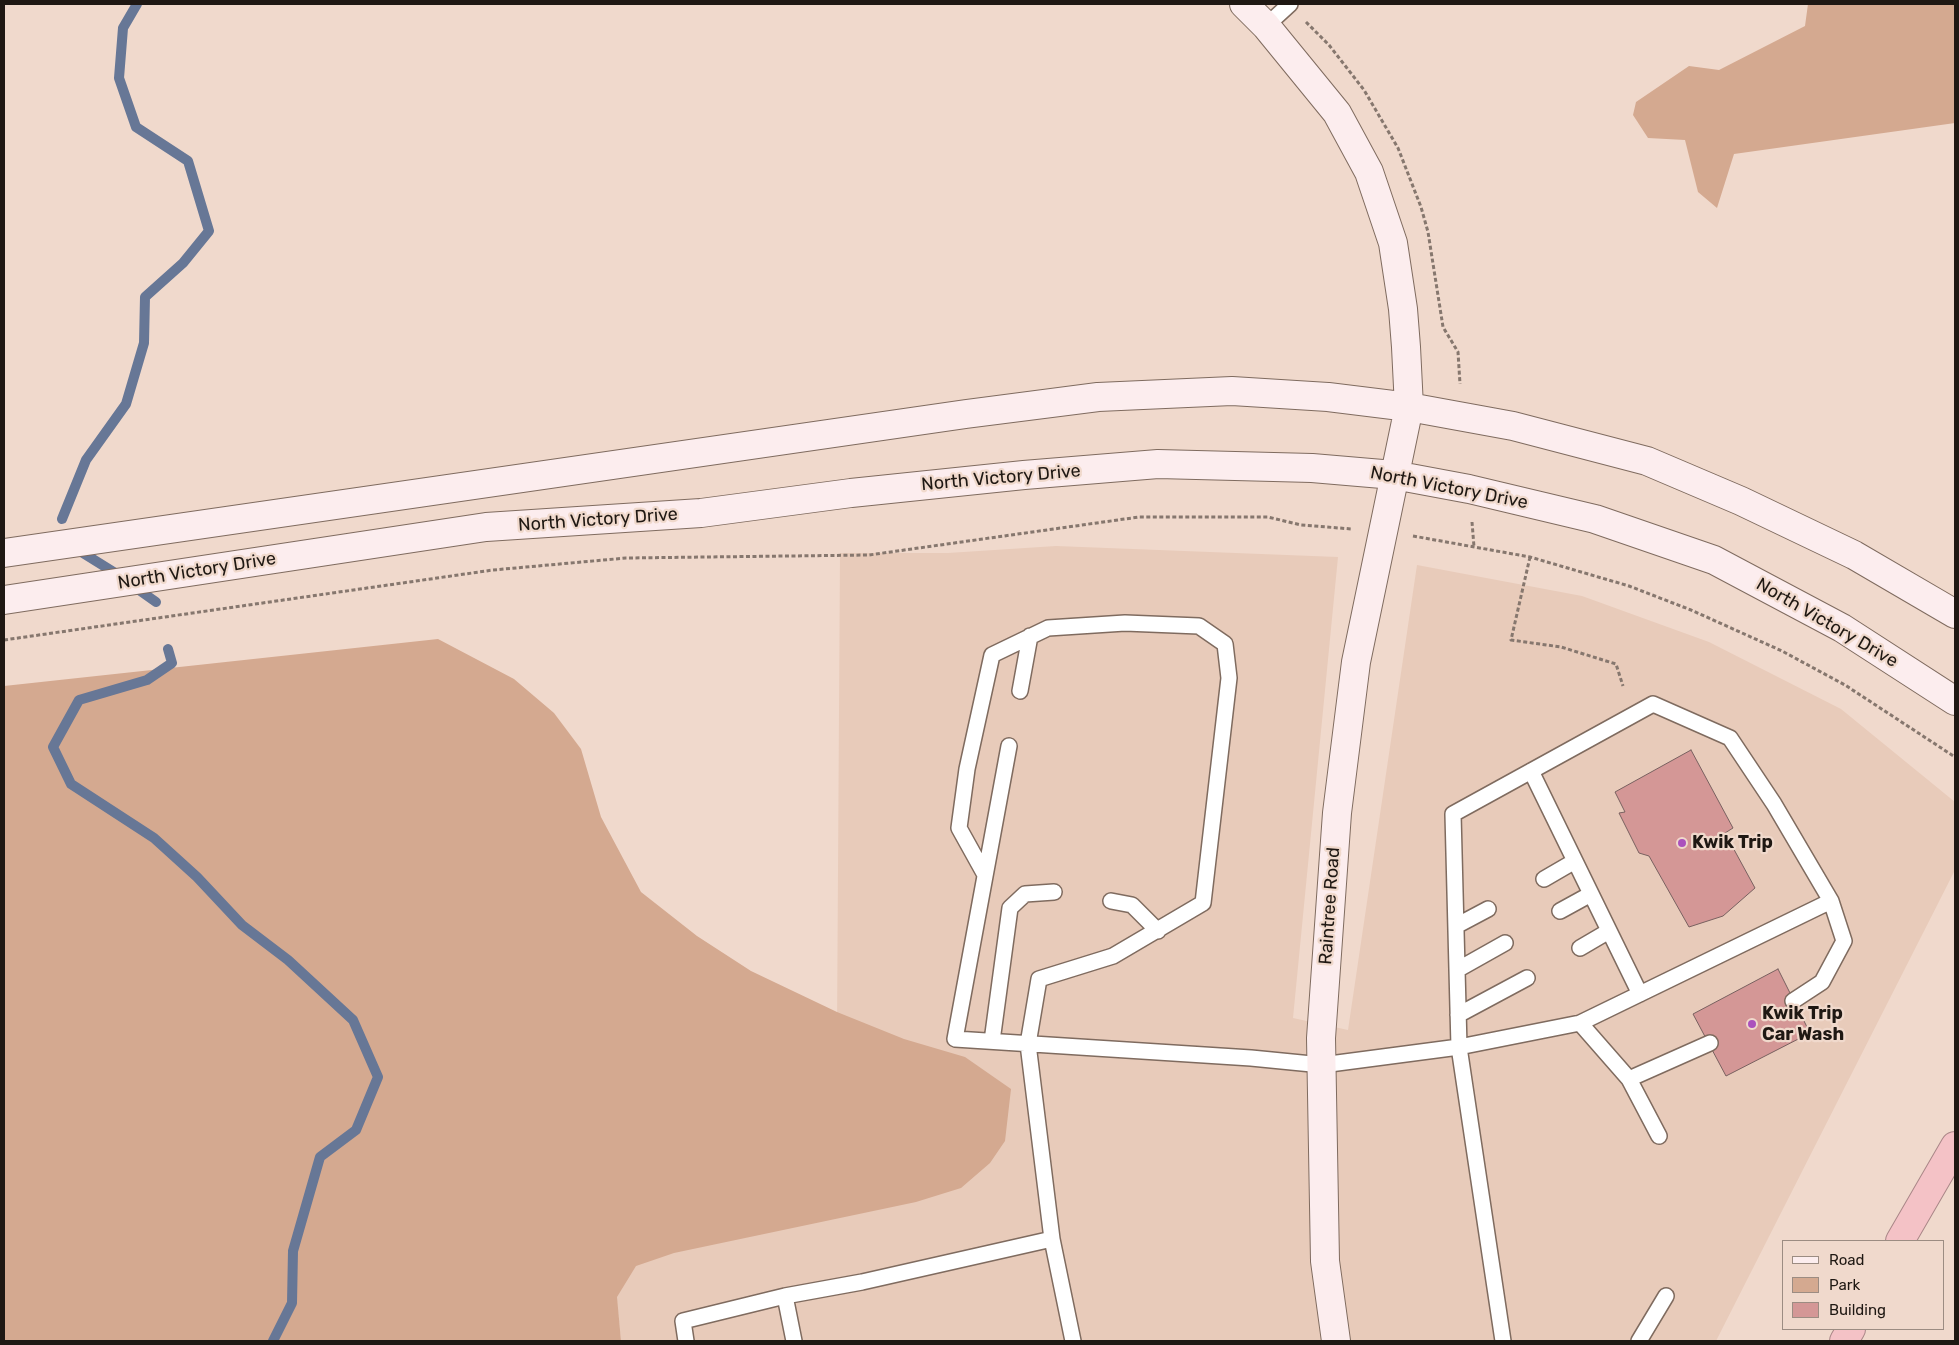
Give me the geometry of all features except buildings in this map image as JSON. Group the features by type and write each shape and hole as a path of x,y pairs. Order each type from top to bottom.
{"highway":[{"path":"1901,1240 1955,1146"},
{"path":"1844,1341 1850,1330"}],"main road":[{"name":"Raintree Road","path":"1244,4 1266,26 1337,113 1369,172 1394,243 1403,309 1409,407 1356,662 1337,813 1321,1038 1325,1261 1336,1341"},
{"path":"4,553 1098,397 1232,391 1328,396 1409,407 1513,426 1647,461 1741,501 1854,555 1955,614"},
{"name":"North Victory Drive","path":"4,600 486,527 701,513 851,493 1024,475 1158,464 1312,468 1394,475 1469,489 1595,519 1714,560 1842,628 1955,701"}],"lane":[{"path":"1266,26 1290,4"},
{"path":"984,873 959,828 967,769 992,655 1048,628 1125,623 1199,626 1225,644 1229,678 1203,903 1158,931 1112,956 1039,978 1028,1044 1052,1239 1073,1341"},
{"path":"1020,691 1030,636"},
{"path":"1503,1341 1459,1047 1453,814 1653,704 1730,738 1774,804 1831,901 1844,941 1822,982 1793,1001"},
{"path":"1009,746 984,873 955,1039 1251,1058 1322,1065 1459,1047 1580,1023 1831,901"},
{"path":"1531,772 1640,994"},
{"path":"1544,879 1575,861"},
{"path":"992,1041 1010,908 1025,894 1054,892"},
{"path":"1560,911 1591,894"},
{"path":"1111,901 1132,905 1158,931"},
{"path":"1456,926 1488,909"},
{"path":"1580,948 1609,931"},
{"path":"1456,970 1505,943"},
{"path":"1458,1014 1527,978"},
{"path":"1580,1023 1629,1079 1658,1136"},
{"path":"1629,1079 1710,1043"},
{"path":"686,1341 683,1321 785,1296 862,1282 1052,1239"},
{"path":"785,1296 794,1341"},
{"path":"1640,1341 1666,1296"}],"path":[{"path":"4,640 493,570 626,558 869,555 1139,517 1268,517 1301,525 1383,532 1530,557 1638,589 1691,610 1782,651 1845,685 1955,757"},
{"path":"1530,557 1511,640 1561,648 1616,664 1623,686"}],"shaded area":[{"path":"1056,546 1338,557 1293,1018 1348,1030 1417,565 1582,596 1709,642 1841,709 1955,802 1955,870 1716,1341 621,1341 610,1232 836,1189 840,553 948,553"}],"green space":[{"path":"1808,4 1955,4 1955,123 1734,154 1717,208 1698,192 1685,140 1648,138 1633,115 1636,102 1689,66 1719,70 1805,26"},
{"path":"438,639 514,679 554,713 581,749 601,817 641,892 697,936 751,971 837,1012 904,1039 965,1057 1011,1089 1005,1141 990,1163 961,1188 916,1202 674,1253 636,1266 617,1297 621,1341 4,1341 4,686"}],"waterway":[{"path":"62,519 86,460 126,404 144,343 145,297 183,263 209,231 188,161 136,127 119,78 123,28 137,4"},
{"path":"78,545 83,553 120,576"},
{"path":"132,585 156,602"},
{"path":"168,649 172,663 147,680 79,700 53,747 71,784 154,838 197,877 242,925 288,960 353,1020 378,1077 356,1130 320,1157 293,1251 292,1303 273,1341"}],"place":[{"name":"Kwik Trip","path":"1682,843"},
{"name":"Kwik Trip Car Wash","path":"1752,1024"}]}
